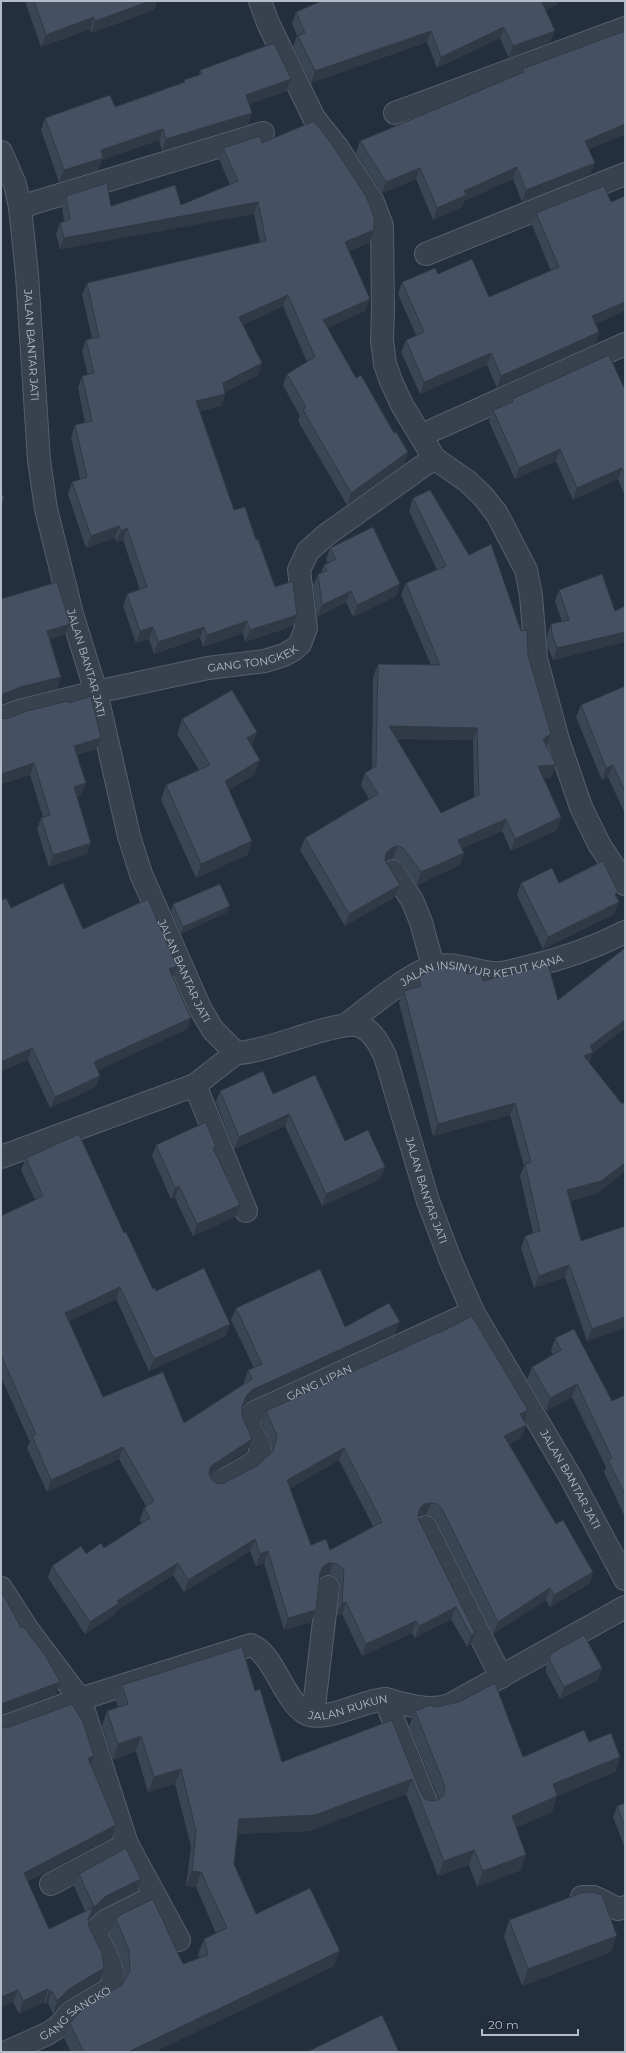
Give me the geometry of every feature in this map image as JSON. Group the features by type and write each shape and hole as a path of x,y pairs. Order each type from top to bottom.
{"street":[{"path":"260,1 268,23 314,118 337,147 373,202 382,226 382,340 385,364 402,405 434,458 467,481 482,495 497,514 526,570 531,595 536,659 558,740 584,814 599,844 625,884"},
{"path":"395,113 625,28"},
{"path":"20,207 263,133"},
{"name":"JALAN BANTAR JATI","path":"1,152 8,186 20,207 27,274 39,460 46,509 72,614 96,692 129,836 141,874 200,1008 213,1030 236,1053"},
{"path":"426,254 625,174"},
{"path":"433,430 624,347"},
{"name":"GANG TONGKEK","path":"1,718 19,711 96,692 208,668 265,661 284,655 293,650 300,644 306,628 299,570 308,551 326,535 434,458"},
{"path":"393,871 412,900 421,922 433,966"},
{"name":"JALAN INSINYUR KETUT KANA","path":"346,1024 416,974 433,966 448,965 483,973 502,973 560,959 608,941 625,932"},
{"path":"1,1157 195,1085 236,1053 248,1053 265,1049 346,1024"},
{"name":"JALAN BANTAR JATI","path":"346,1024 359,1026 371,1034 379,1043 385,1056 428,1201 450,1259 473,1312 552,1443 618,1548 625,1579"},
{"path":"195,1085 246,1211"},
{"name":"GANG LIPAN","path":"217,1484 254,1462 259,1456 260,1449 248,1424 249,1418 253,1413 473,1312"},
{"path":"426,1527 501,1676"},
{"path":"313,1715 328,1587"},
{"path":"1,1588 28,1630 80,1699 127,1844 179,1940"},
{"name":"JALAN RUKUN","path":"1,1728 80,1699 251,1645 261,1651 300,1708 306,1713 321,1716 385,1699 424,1709 436,1709 450,1705 625,1607"},
{"path":"385,1699 427,1804"},
{"path":"51,1884 127,1844"},
{"name":"GANG SANGKO","path":"7,2052 47,2034 58,2027 71,2012 110,1989 113,1984 111,1966 96,1934 97,1929 107,1920 155,1896"},
{"path":"582,1898 594,1897 618,1909 625,1907"}],"building":[{"path":"34,1 150,1 95,21 94,17 46,35"},
{"path":"321,1 544,1 542,2 555,31 513,46 504,27 441,57 431,31 315,71 298,36 305,33 296,12"},
{"path":"625,31 625,124 585,141 595,163 526,190 517,167 464,191 466,195 437,208 420,168 386,182 360,141 524,72 522,69"},
{"path":"274,43 291,79 246,95 252,113 166,139 163,129 101,150 103,158 64,170 45,118 110,95 115,107 185,82 184,80 202,74 200,70"},
{"path":"314,121 331,143 366,196 374,217 374,230 345,242 370,299 323,320 356,378 361,375 394,433 396,432 408,452 351,493 303,410 306,407 287,374 315,357 288,295 239,317 262,363 223,383 225,394 196,401 234,510 245,507 256,540 258,539 275,587 293,581 297,615 250,630 247,621 207,635 204,627 158,642 153,627 140,631 127,594 147,587 127,528 121,531 119,526 91,536 72,482 87,477 75,425 92,421 82,376 94,373 86,340 99,337 87,283 266,241 258,202 64,238 60,223 70,219 66,196 107,183 111,206 175,185 181,205 238,181 223,148 260,136 262,143"},
{"path":"604,186 611,202 625,196 625,302 592,316 599,332 501,376 491,353 424,382 406,340 424,332 402,282 435,268 438,274 472,259 489,297 559,267 536,213"},
{"path":"609,355 625,390 625,475 622,468 577,488 560,449 519,468 493,410 513,402 512,399"},
{"path":"430,490 469,555 491,544 521,631 527,630 528,655 551,734 543,739 556,765 538,766 561,817 515,839 506,819 458,840 464,853 421,872 403,848 397,846 391,848 386,853 385,860 400,885 349,914 305,838 378,794 365,773 376,766 378,664 440,665 406,583 446,566 413,498","holes":["389,726 477,728 479,795 441,813"]},
{"path":"1,491 4,499 1,501"},
{"path":"373,527 400,584 357,605 351,591 322,605 318,574 327,571 324,565 336,559 330,548"},
{"path":"602,574 615,611 625,606 625,632 557,648 552,634 551,624 569,620 559,590"},
{"path":"57,582 70,624 47,631 61,677 20,687 1,695 1,599"},
{"path":"625,686 625,792 613,765 606,768 581,705"},
{"path":"232,690 257,732 247,738 260,760 225,781 252,841 201,864 166,785 210,765 182,719"},
{"path":"91,696 101,738 74,746 86,783 74,787 91,843 53,855 41,818 50,815 34,763 1,774 1,718 9,718 27,711 68,701 69,703"},
{"path":"603,861 618,892 615,894 619,902 548,937 521,883 552,868 559,883"},
{"path":"63,883 83,929 148,899 177,966 169,969 191,1018 94,1062 100,1076 55,1097 32,1048 1,1062 1,901 6,898 11,908"},
{"path":"220,884 230,906 183,927 173,904"},
{"path":"625,948 625,1020 590,1046 593,1052 584,1056 622,1104 625,1101 625,1163 601,1181 567,1190 581,1241 625,1226 625,1317 592,1329 569,1265 539,1276 525,1236 540,1231 525,1164 531,1162 515,1103 438,1124 404,991 421,986 419,977 432,970 446,966 466,967 467,974 480,971 483,981 548,964 558,1000"},
{"path":"263,1071 273,1094 315,1075 345,1141 368,1130 385,1167 326,1194 289,1114 239,1137 220,1091"},
{"path":"206,1122 216,1147 213,1148 240,1205 197,1224 179,1186 175,1188 156,1145"},
{"path":"79,1134 124,1233 126,1232 153,1289 155,1288 156,1291 204,1268 230,1324 154,1359 120,1287 65,1313 103,1397 163,1372 184,1423 252,1379 248,1370 262,1364 236,1308 320,1269 345,1327 389,1303 400,1322 252,1390 247,1395 242,1406 242,1416 252,1439 211,1466 209,1473 211,1479 216,1483 222,1484 257,1466 273,1451 277,1436 266,1411 439,1333 472,1316 528,1410 520,1414 526,1425 504,1436 556,1524 563,1520 593,1572 554,1595 550,1588 498,1622 442,1509 437,1504 431,1503 424,1504 420,1508 418,1515 419,1520 475,1633 471,1635 456,1607 419,1626 416,1621 366,1644 346,1602 342,1603 344,1570 339,1565 333,1563 328,1563 323,1567 320,1573 316,1610 288,1618 268,1551 260,1554 255,1539 188,1580 178,1563 117,1601 119,1603 90,1622 52,1566 81,1546 86,1554 101,1543 104,1548 150,1518 144,1508 154,1501 123,1447 51,1480 32,1436 36,1434 1,1355 1,1216 43,1196 26,1158","holes":["344,1448 382,1522 330,1550 326,1539 311,1545 287,1480"]},
{"path":"574,1329 612,1401 625,1395 625,1495 608,1460 612,1458 577,1384 550,1398 532,1367 561,1350 555,1338"},
{"path":"3,1594 21,1628 23,1626 47,1658 60,1682 1,1704 1,1595"},
{"path":"584,1635 602,1668 564,1687 550,1661 550,1654"},
{"path":"242,1647 255,1691 260,1689 282,1762 392,1720 421,1793 425,1799 431,1801 438,1800 443,1796 445,1791 444,1784 415,1711 430,1705 435,1707 459,1702 495,1683 523,1757 584,1730 589,1742 611,1733 620,1757 553,1784 557,1796 512,1816 526,1855 483,1871 474,1850 444,1861 412,1779 315,1815 239,1819 234,1864 256,1914 310,1888 340,1951 130,2051 131,2052 80,2052 83,2051 70,2023 85,2006 122,1985 130,1971 129,1950 116,1919 120,1915 153,1899 183,1964 208,1955 204,1939 227,1928 201,1872 192,1871 196,1831 181,1769 154,1777 141,1736 118,1744 107,1711 128,1704 122,1685"},
{"path":"72,1704 83,1722 94,1756 88,1758 116,1825 24,1873 49,1929 94,1907 79,1874 126,1848 141,1879 106,1896 93,1908 88,1919 89,1927 102,1953 104,1968 69,1989 57,2001 52,1991 49,1992 48,1989 23,2001 18,1990 1,1997 1,1727 9,1727"},
{"path":"625,1803 625,1826 617,1806"},
{"path":"584,1892 602,1895 617,1936 528,1969 509,1920"},
{"path":"382,2015 399,2052 307,2052"}]}
